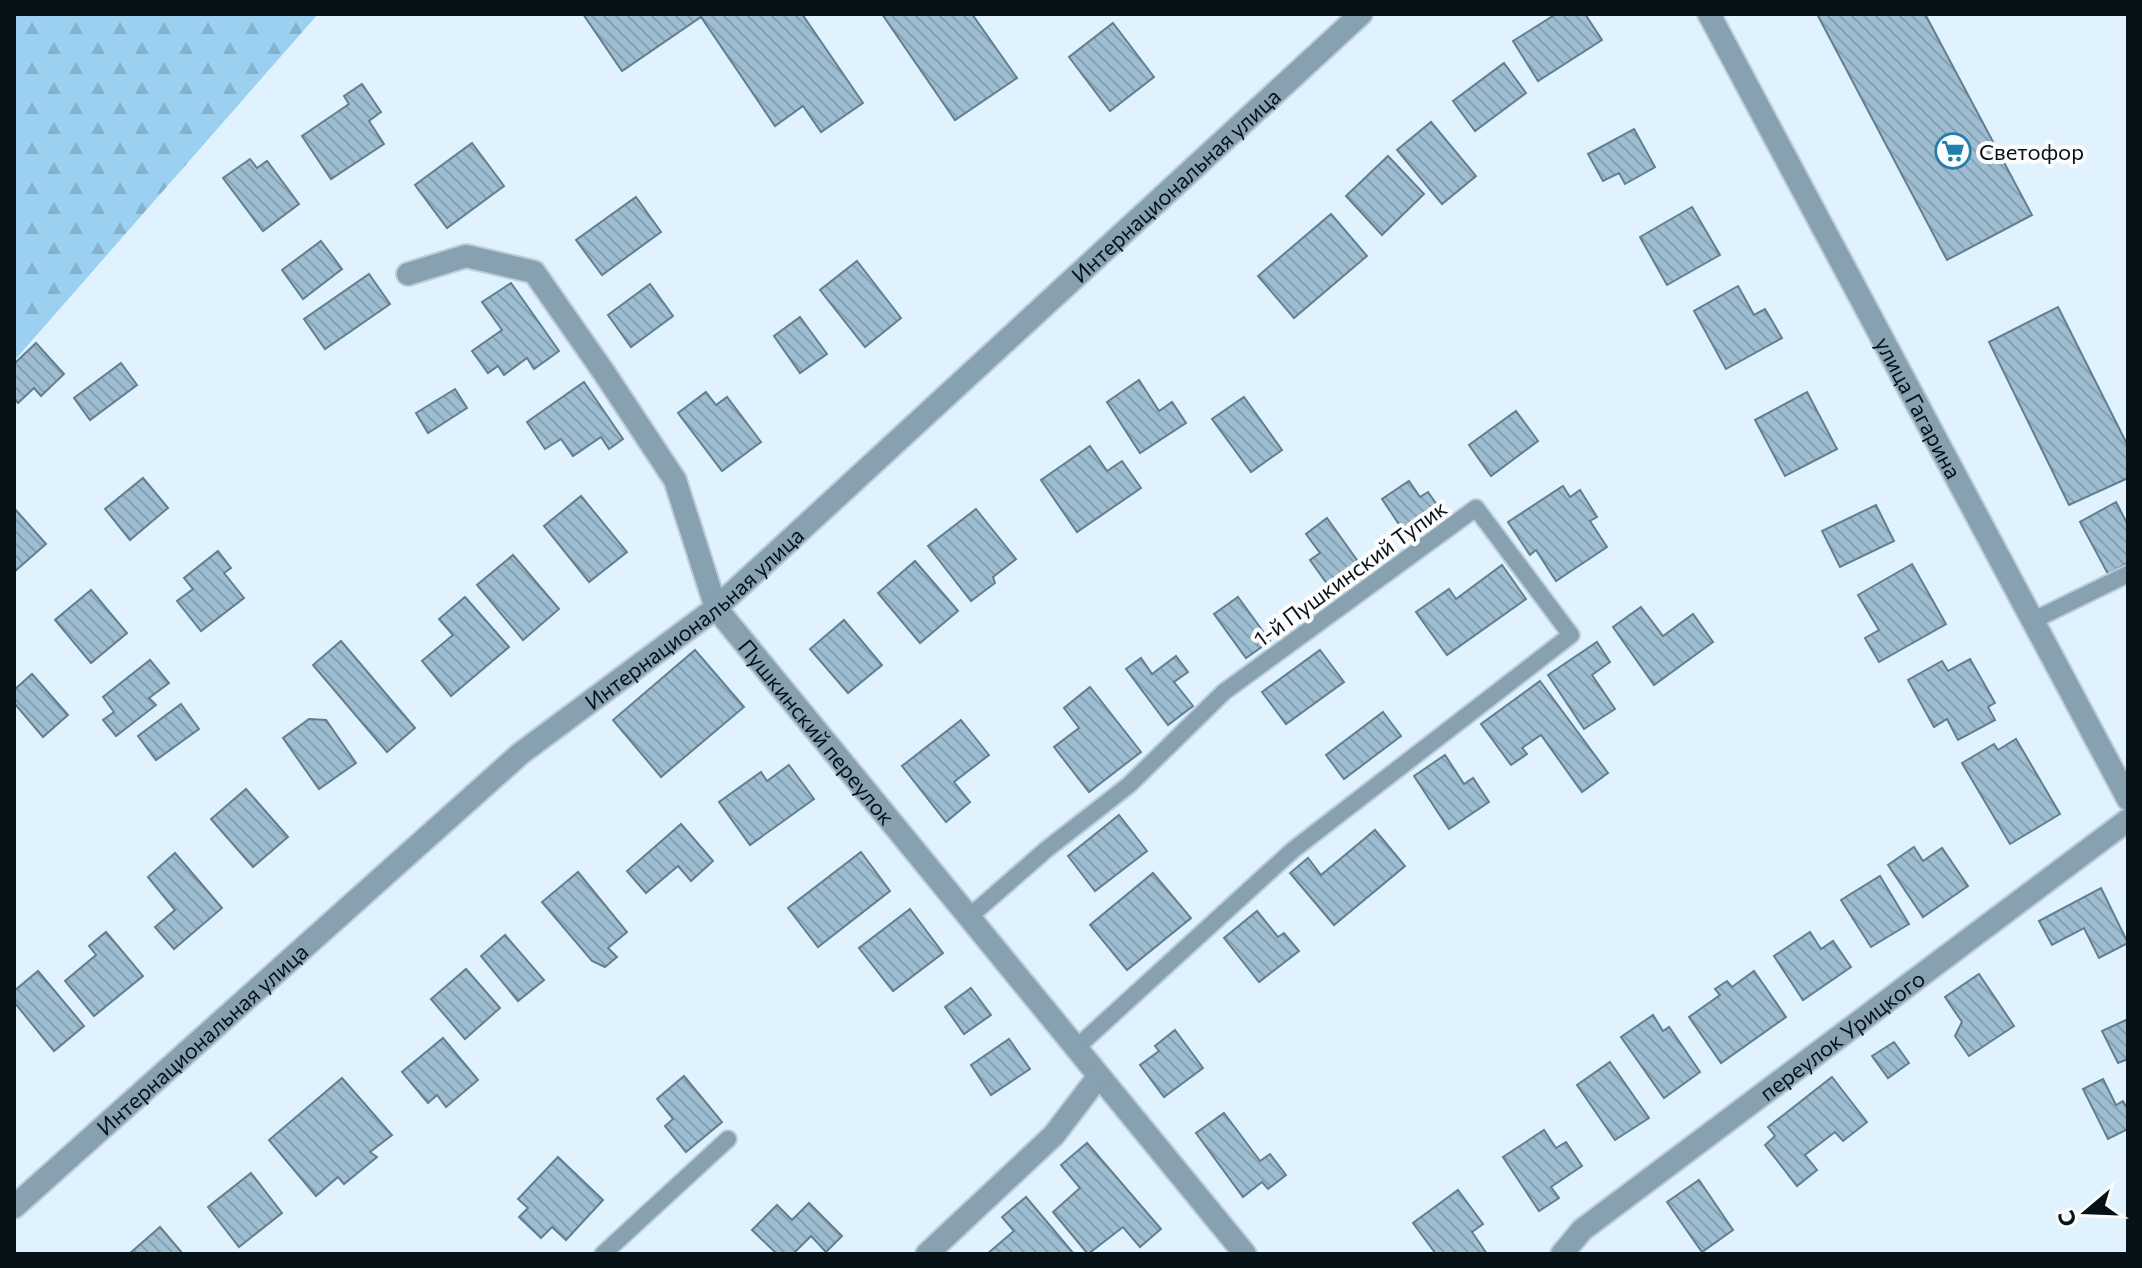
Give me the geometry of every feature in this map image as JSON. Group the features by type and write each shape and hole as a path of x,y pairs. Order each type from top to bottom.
{"street":[{"name":"Интернациональная улица","path":"14,1207 520,754 716,608 1361,14"},
{"name":"улица Гагарина","path":"1709,14 2128,799"},
{"name":"Пушкинский переулок","path":"408,274 466,256 534,272 675,480 716,608 1245,1254"},
{"name":"переулок Урицкого","path":"1562,1254 1582,1230 2128,820"},
{"path":"927,1254 1054,1135 1099,1076"}],"lane":[{"name":"1-й Пушкинский Тупик","path":"969,917 1047,849 1129,785 1224,692 1476,508 1571,635 1293,850 1076,1048"},
{"path":"2034,620 2128,574"},
{"path":"603,1254 728,1139"}],"green space":[{"path":"14,14 318,14 14,361"}],"building":[{"path":"583,14 802,14 863,103 821,132 803,106 775,126 701,17 622,71"},
{"path":"882,14 972,14 1017,78 955,120"},
{"path":"1556,14 1585,14 1602,40 1538,81 1513,41"},
{"path":"1817,14 1925,14 2032,215 1947,260"},
{"path":"1113,23 1154,77 1110,111 1069,57"},
{"path":"1504,63 1526,93 1475,131 1453,101"},
{"path":"362,84 381,112 369,121 384,144 331,179 302,136 349,104 344,96"},
{"path":"1431,122 1476,176 1442,204 1397,150"},
{"path":"1634,129 1655,167 1625,184 1619,173 1603,181 1588,154"},
{"path":"472,143 504,186 447,228 415,185"},
{"path":"1388,156 1424,194 1382,235 1346,196"},
{"path":"250,159 257,168 267,161 299,204 263,231 223,178"},
{"path":"636,197 661,232 602,275 576,240"},
{"path":"1692,207 1720,255 1667,285 1640,237"},
{"path":"1331,214 1367,256 1294,318 1258,276"},
{"path":"321,241 342,269 303,299 282,270"},
{"path":"857,261 901,318 865,347 820,290"},
{"path":"369,274 390,304 325,349 304,319"},
{"path":"511,283 559,351 534,369 527,358 504,375 498,366 488,373 472,351 502,330 482,302"},
{"path":"650,284 673,316 631,347 608,315"},
{"path":"1738,286 1754,315 1765,309 1782,338 1726,369 1694,311"},
{"path":"2058,307 2128,446 2128,478 2069,505 1989,342"},
{"path":"800,317 827,354 800,373 774,336"},
{"path":"36,343 64,374 41,396 34,388 18,403 14,398 14,364"},
{"path":"121,363 137,385 90,420 74,398"},
{"path":"1139,380 1159,411 1172,402 1186,423 1140,453 1107,402"},
{"path":"584,382 623,439 609,449 601,437 573,456 561,439 545,449 527,422"},
{"path":"455,389 467,408 428,433 416,413"},
{"path":"706,392 716,405 727,397 761,442 722,471 678,413"},
{"path":"1807,392 1837,449 1785,476 1755,420"},
{"path":"1244,397 1282,450 1251,472 1212,419"},
{"path":"1516,411 1538,441 1491,476 1469,445"},
{"path":"1090,446 1107,471 1122,461 1141,488 1077,532 1041,480"},
{"path":"143,478 168,508 130,540 105,509"},
{"path":"1409,481 1420,497 1428,492 1444,515 1409,539 1382,499"},
{"path":"1563,486 1570,497 1580,490 1597,517 1590,521 1607,547 1556,581 1536,550 1530,555 1508,522"},
{"path":"581,496 627,552 589,582 544,526"},
{"path":"2116,502 2128,525 2128,563 2108,574 2080,522"},
{"path":"1876,505 1894,541 1840,567 1822,531"},
{"path":"14,508 46,544 14,572"},
{"path":"976,509 1016,559 993,577 995,583 971,601 928,546"},
{"path":"1327,518 1364,570 1333,592 1310,560 1320,553 1306,534"},
{"path":"218,551 231,568 224,573 244,598 201,631 177,601 193,589 184,578"},
{"path":"513,555 559,609 523,640 477,585"},
{"path":"915,561 958,611 920,643 878,593"},
{"path":"1912,564 1946,624 1879,662 1865,638 1879,630 1858,595"},
{"path":"1502,565 1526,599 1447,655 1416,612 1449,589 1456,599"},
{"path":"91,590 127,633 91,663 55,620"},
{"path":"465,597 509,647 451,696 422,661 453,635 439,619"},
{"path":"1238,597 1270,641 1246,658 1214,614"},
{"path":"1641,607 1663,636 1693,614 1713,642 1654,685 1613,627"},
{"path":"844,620 882,665 848,693 810,649"},
{"path":"341,641 415,728 387,752 313,665"},
{"path":"1597,642 1610,662 1592,675 1615,709 1584,729 1548,675"},
{"path":"695,650 744,707 661,777 613,720"},
{"path":"1320,650 1344,682 1286,724 1262,692"},
{"path":"1176,656 1188,672 1174,682 1193,706 1168,725 1126,669 1141,658 1152,674"},
{"path":"1970,659 1995,703 1988,707 1995,720 1958,740 1947,719 1934,727 1908,680 1942,661 1948,671"},
{"path":"150,660 169,683 149,698 156,705 116,736 103,720 114,712 103,697"},
{"path":"32,674 68,715 43,737 14,703 14,690"},
{"path":"1540,681 1608,773 1582,792 1541,735 1522,748 1527,754 1511,765 1481,724"},
{"path":"1090,687 1141,752 1089,792 1054,747 1079,728 1064,708"},
{"path":"181,704 199,729 156,760 138,736"},
{"path":"1383,712 1401,736 1344,779 1326,755"},
{"path":"309,719 326,720 356,763 319,789 283,738"},
{"path":"961,720 989,755 954,782 970,802 946,822 902,766"},
{"path":"2016,739 2060,814 2010,844 1962,763 1994,744 1998,750"},
{"path":"1445,755 1464,784 1473,778 1489,802 1449,829 1414,776"},
{"path":"789,765 814,799 750,845 719,802 761,772 767,781"},
{"path":"246,789 288,837 253,867 211,819"},
{"path":"1119,815 1147,851 1095,891 1068,856"},
{"path":"681,824 713,861 691,881 678,866 646,893 627,871"},
{"path":"1375,830 1405,866 1334,925 1290,873 1308,858 1321,875"},
{"path":"1914,847 1923,861 1942,848 1968,886 1923,917 1888,865"},
{"path":"861,852 890,891 818,947 788,908"},
{"path":"175,853 222,908 174,949 155,927 175,910 148,877"},
{"path":"578,872 627,932 608,948 617,957 605,967 592,961 542,902"},
{"path":"1153,873 1191,918 1127,970 1090,925"},
{"path":"1880,876 1909,924 1871,947 1841,900"},
{"path":"2101,888 2128,943 2099,958 2084,928 2052,945 2039,921"},
{"path":"910,909 943,953 893,991 859,948"},
{"path":"1257,911 1278,937 1284,933 1299,951 1259,982 1224,938"},
{"path":"106,932 143,976 94,1016 65,981 96,955 89,946"},
{"path":"1810,932 1821,949 1833,941 1851,967 1803,1000 1774,956"},
{"path":"505,935 544,980 518,1001 481,956"},
{"path":"466,969 500,1008 465,1039 431,999"},
{"path":"38,971 84,1026 54,1051 14,1002 14,991"},
{"path":"1754,971 1786,1017 1721,1063 1689,1017 1720,995 1715,989 1727,981 1732,987"},
{"path":"1979,974 2014,1026 1969,1056 1955,1036 1962,1022 1945,997"},
{"path":"971,988 991,1015 964,1034 945,1007"},
{"path":"1653,1015 1663,1031 1669,1027 1700,1072 1664,1098 1621,1037"},
{"path":"2128,1019 2128,1059 2118,1063 2102,1031"},
{"path":"1175,1030 1203,1068 1164,1097 1140,1065 1159,1051 1155,1046"},
{"path":"443,1038 478,1080 446,1107 437,1095 428,1103 402,1072"},
{"path":"1009,1039 1030,1069 991,1095 971,1065"},
{"path":"1894,1042 1909,1063 1888,1078 1872,1056"},
{"path":"1610,1062 1649,1118 1615,1140 1577,1085"},
{"path":"684,1076 722,1122 686,1152 665,1126 673,1119 657,1099"},
{"path":"1832,1077 1867,1122 1843,1141 1835,1132 1805,1155 1817,1170 1797,1186 1765,1145 1775,1136 1768,1127"},
{"path":"342,1078 392,1135 370,1152 377,1157 344,1184 338,1177 316,1196 269,1140"},
{"path":"2103,1079 2116,1105 2123,1101 2128,1110 2128,1129 2108,1139 2083,1089"},
{"path":"1224,1113 1260,1161 1270,1154 1286,1175 1268,1189 1262,1182 1243,1197 1196,1133"},
{"path":"1544,1130 1556,1148 1566,1142 1582,1166 1551,1187 1559,1198 1539,1211 1503,1157"},
{"path":"1087,1143 1161,1229 1140,1247 1123,1227 1088,1254 1053,1212 1080,1188 1061,1165"},
{"path":"558,1157 603,1200 566,1240 552,1227 541,1238 519,1217 528,1208 518,1199"},
{"path":"251,1173 282,1213 239,1247 208,1207"},
{"path":"1699,1180 1733,1230 1702,1252 1667,1202"},
{"path":"1458,1190 1483,1224 1472,1232 1487,1254 1436,1254 1413,1223"},
{"path":"1026,1197 1074,1254 987,1254 1014,1231 1002,1217"},
{"path":"809,1203 842,1236 826,1252 811,1236 793,1254 777,1254 752,1230 777,1205 792,1220"},
{"path":"160,1227 183,1254 129,1254"}],"place":[{"name":"Светофор","path":"1953,151"}]}
